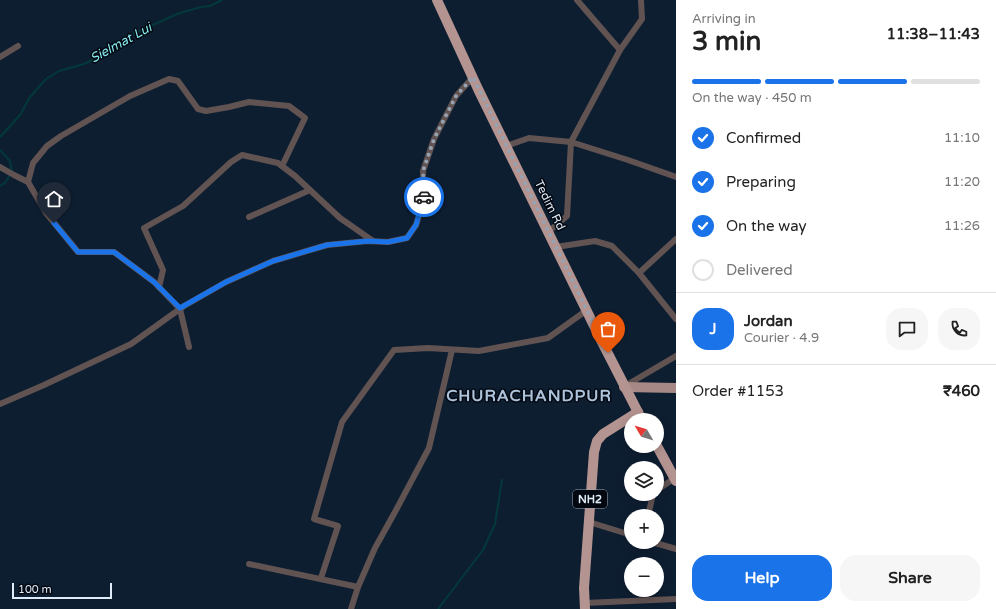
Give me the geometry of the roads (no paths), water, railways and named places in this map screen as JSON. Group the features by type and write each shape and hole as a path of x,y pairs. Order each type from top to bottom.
{"highway":[{"name":"Tedim Rd","path":"437,0 506,146 624,387 638,413"},
{"name":"NH2","path":"585,606 584,588 594,452 597,441 602,434 624,424"},
{"path":"661,453 675,480"}],"main road":[{"path":"624,387 676,388"}],"street":[{"path":"577,0 620,50"},
{"path":"548,232 567,216 572,142 620,50 642,19 641,0"},
{"path":"0,56 18,46"},
{"path":"0,404 131,344 180,308 226,282 273,261 327,245 388,242 407,238 416,225 424,200 423,171 434,139 456,96 473,77"},
{"path":"28,182 33,163 47,146 61,136 130,96 169,79 178,81 198,109 206,111 248,102 289,106 305,118 282,166"},
{"path":"506,146 529,138 572,142 676,177"},
{"path":"159,287 163,270 144,228 184,206 231,162 242,155 278,163 340,218 373,242"},
{"path":"0,167 28,182 46,213 78,252 114,252 159,287 180,308 189,347"},
{"path":"249,217 310,190"},
{"path":"639,272 676,239"},
{"path":"556,247 594,241 612,246 639,272 676,319"},
{"path":"321,578 338,526 314,519 342,422 394,350 428,348 479,351 548,338 587,310"},
{"path":"351,609 358,587 375,548 429,448 452,350"},
{"path":"624,387 676,356"},
{"path":"664,486 675,480"},
{"path":"589,522 624,533"},
{"path":"664,546 676,550"},
{"path":"249,564 358,587"},
{"path":"585,606 676,599"}],"waterway":[{"name":"Sielmat Lui","path":"0,137 20,115 30,97 46,79 59,71 84,64 115,49 133,34 177,14 210,6 222,0"},
{"name":"Sielmat Lui","path":"0,150 10,161 12,172 5,183 0,186"},
{"path":"438,609 483,550 495,524 502,480"}],"district":[{"name":"CHURACHANDPUR","path":"529,396"}]}
